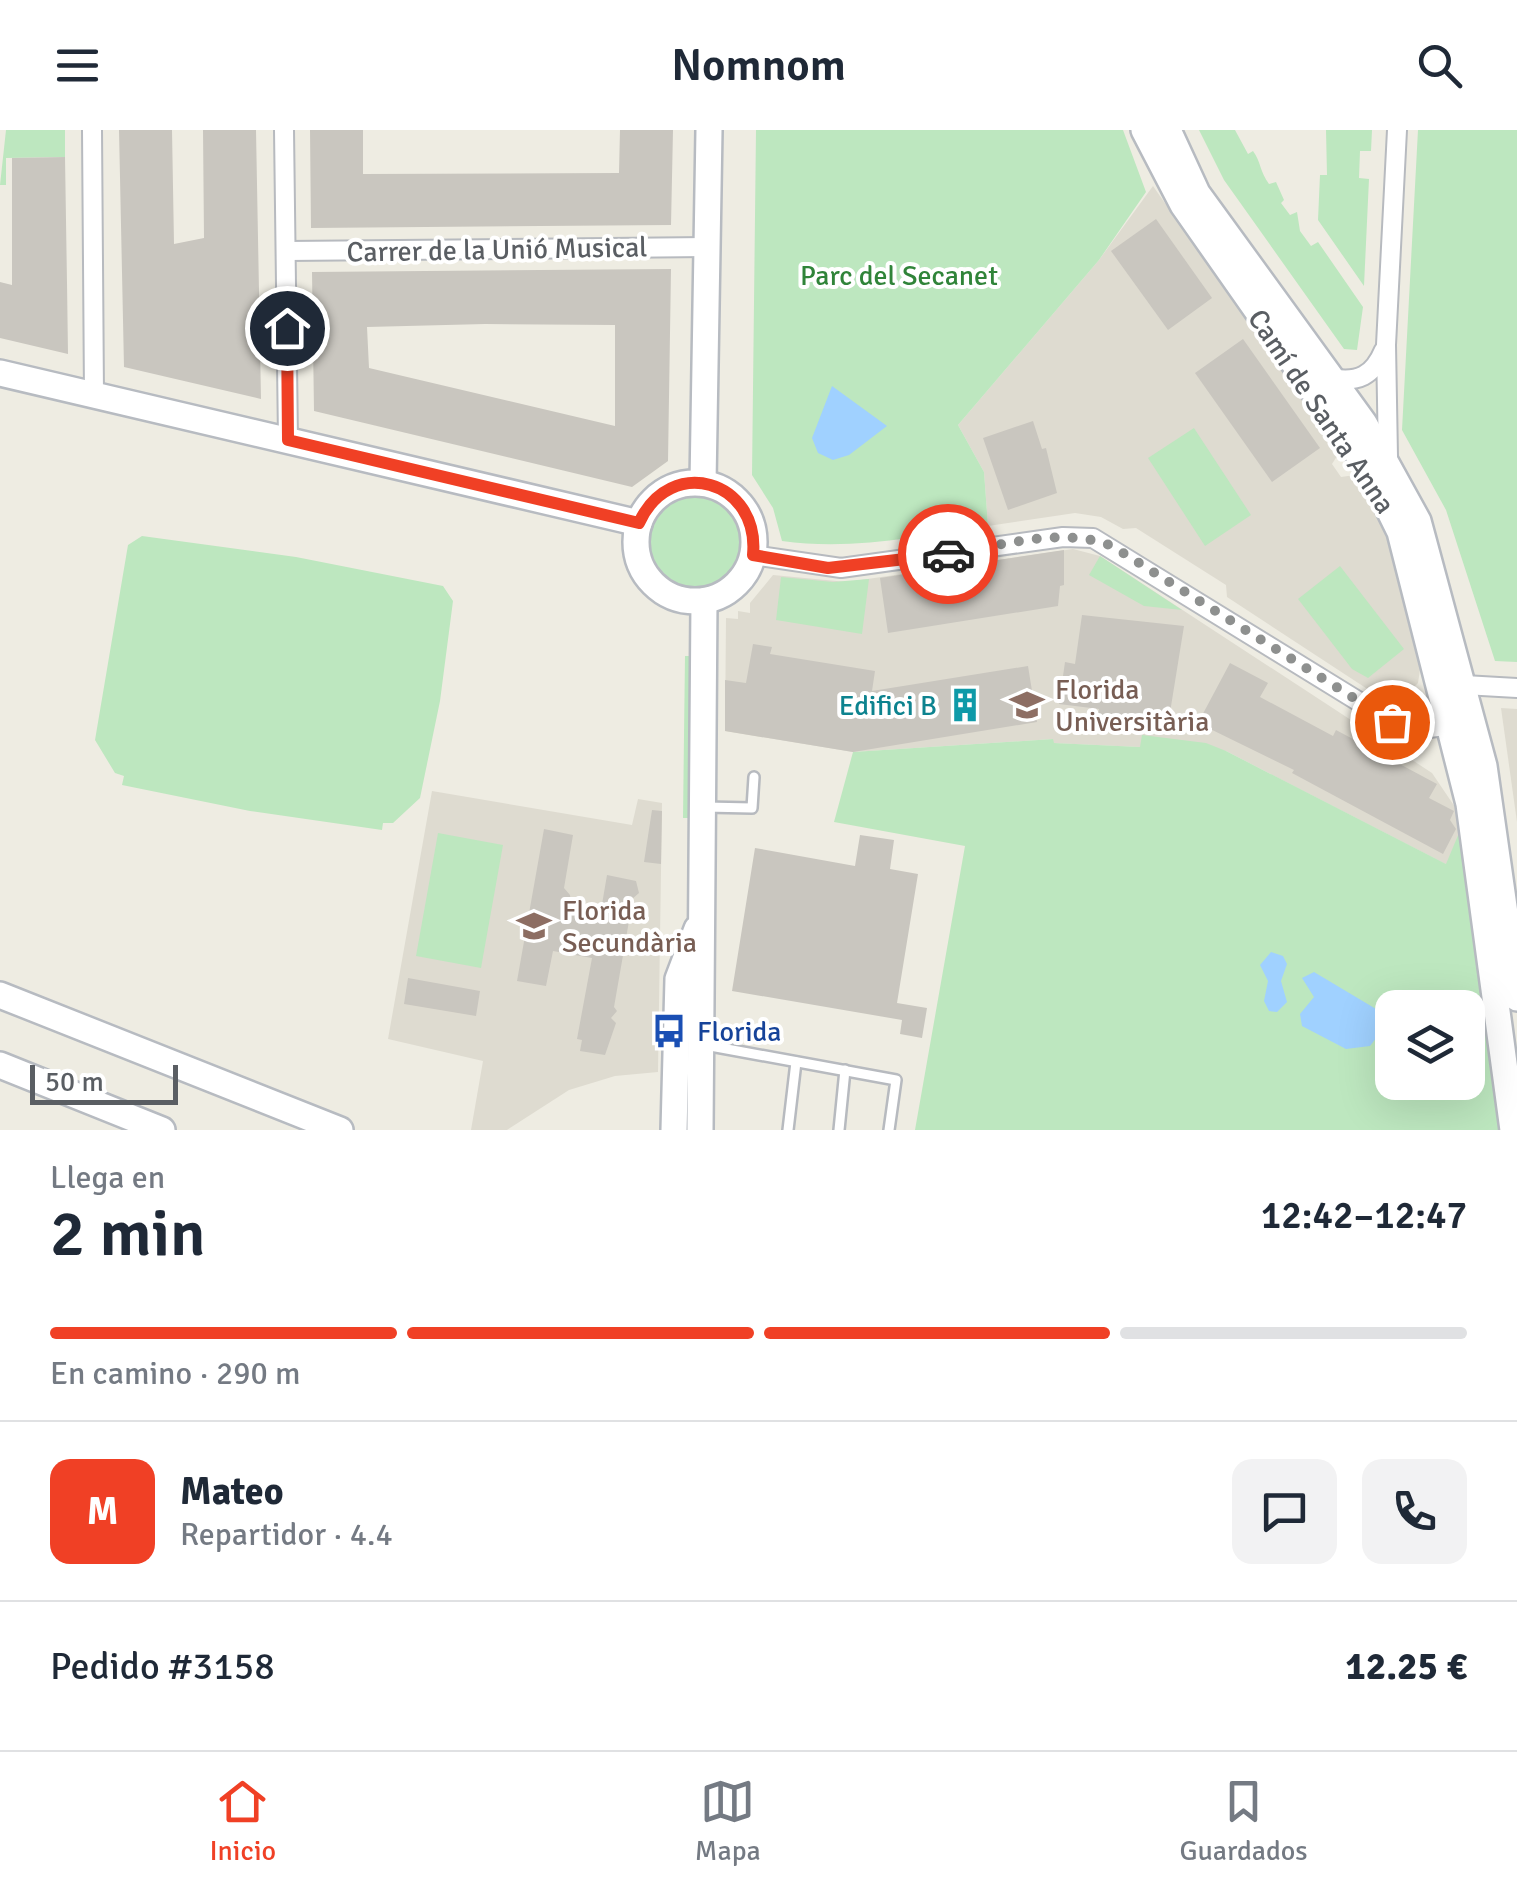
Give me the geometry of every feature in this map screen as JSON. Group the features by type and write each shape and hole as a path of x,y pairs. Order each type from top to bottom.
{"street":[{"path":"92,130 94,395"},
{"path":"284,130 288,440"},
{"path":"703,483 709,130"},
{"name":"Camí de Santa Anna","path":"1144,130 1183,205 1384,494 1400,532 1469,804 1513,1130"},
{"path":"1168,130 1197,193 1389,462 1418,521 1464,685 1501,861 1517,998"},
{"path":"1389,462 1386,345 1397,130"},
{"name":"Carrer de la Unió Musical","path":"286,251 708,246"},
{"path":"1330,378 1358,380 1366,376 1386,345"},
{"path":"0,373 639,523"},
{"path":"703,483 727,492 745,510 754,540 753,555 739,582 704,601 686,601 656,586 637,557 639,523 664,491 703,483"},
{"path":"753,555 842,568 1064,537 1093,538 1112,546 1392,722 1426,730 1452,725"},
{"path":"700,1130 704,601"},
{"path":"1464,685 1517,688"},
{"path":"674,1130 678,979 700,915"},
{"path":"0,995 340,1130"},
{"path":"0,1065 162,1130"}],"lane":[{"path":"702,808 752,808 754,777"},
{"path":"702,1044 896,1080 889,1130"},
{"path":"788,1130 796,1062"},
{"path":"839,1130 845,1070"}],"shaded area":[{"path":"1153,186 1339,453 1332,464 1341,477 1355,475 1369,498 1387,538 1421,663 1418,683 1405,696 1375,694 1227,597 1226,585 1136,528 1123,529 1101,517 1075,513 988,526 984,472 958,425 1099,260"},
{"name":"Florida Universitària","path":"1073,549 1100,556 1432,773 1455,807 1465,874 1226,751 1053,743 1053,739 853,752 725,731 726,618 738,619 738,611 750,613 750,603 773,575 847,582"},
{"path":"1501,708 1517,709 1517,822"},
{"name":"Florida Secundària","path":"432,791 632,825 638,799 662,803 658,1072 615,1076 569,1090 507,1130 471,1130 483,1061 388,1039"}],"green space":[{"path":"6,130 65,130 65,157 6,158 6,185 0,185"},
{"name":"Parc del Secanet","path":"756,130 1123,130 1146,192 1099,260 958,425 984,472 988,526 860,543 782,541 773,508 752,475"},
{"path":"1199,130 1235,130 1248,154 1253,151 1256,155 1269,184 1276,182 1284,200 1281,203 1290,215 1297,212 1300,231 1311,246 1318,242 1363,307 1357,350 1344,349 1224,180"},
{"path":"1326,130 1372,130 1371,151 1360,151 1359,178 1369,179 1364,286 1318,220 1320,175 1327,175"},
{"path":"1418,130 1517,130 1517,662 1495,661 1446,510 1402,430"},
{"path":"1194,428 1251,515 1205,546 1148,458"},
{"path":"696,495 714,498 729,508 739,523 739,559 729,574 714,584 696,587 678,584 663,574 653,559 650,541 653,523 663,508 678,498"},
{"path":"142,536 296,557 443,586 453,601 440,701 420,798 393,823 383,823 382,830 250,811 122,785 124,776 115,773 95,740 128,545"},
{"path":"1100,556 1182,610 1144,606 1089,575"},
{"path":"1340,566 1404,649 1368,678 1352,669 1298,599"},
{"path":"781,577 833,582 869,579 862,634 776,620"},
{"path":"685,656 693,656 692,818 683,818"},
{"path":"1142,735 1206,743 1446,864 1459,833 1480,990 1375,990 1375,1100 1485,1100 1485,1026 1499,1130 915,1130 965,846 834,822 853,752 1053,739 1054,743 1140,747"},
{"path":"438,833 503,845 481,968 416,956"}],"water":[{"path":"832,386 887,426 849,455 833,460 818,453 812,438"},
{"path":"1271,952 1283,956 1287,964 1281,981 1287,1002 1277,1012 1269,1011 1264,1001 1268,981 1260,965"},
{"path":"1314,972 1375,1008 1375,1040 1370,1046 1346,1049 1302,1026 1300,1014 1314,997 1302,978"}],"building":[{"path":"119,130 172,130 174,244 204,238 203,130 256,130 261,399 124,367"},
{"path":"310,130 363,130 363,174 619,173 620,130 673,130 671,225 311,228"},
{"path":"65,157 68,354 0,338 0,282 12,285 12,158"},
{"path":"1156,219 1212,298 1168,330 1111,251"},
{"path":"671,269 668,461 632,487 314,411 312,272","holes":["615,325 615,426 369,368 367,327"]},
{"path":"1243,339 1320,448 1272,482 1195,373"},
{"path":"1033,421 1042,449 1046,448 1057,493 1008,510 983,438"},
{"path":"1064,550 1064,585 1060,586 1058,606 888,633 880,578"},
{"path":"1082,615 1184,626 1167,731 1128,724 1126,732 1096,727 1099,709 1059,704 1065,662 1075,664"},
{"path":"753,644 772,647 770,654 875,671 872,691 1028,666 1037,722 853,752 725,731 725,680 746,683"},
{"path":"1230,663 1268,683 1260,697 1333,736 1336,730 1437,784 1429,798 1454,811 1450,820 1456,829 1443,854 1292,773 1294,770 1198,723"},
{"path":"652,810 662,811 661,864 644,862"},
{"path":"544,829 573,835 564,888 570,895 572,911 600,916 607,875 636,881 639,893 632,899 636,905 630,911 634,916 629,921 614,1007 617,1011 611,1018 616,1023 605,1055 580,1051 582,1040 577,1039 592,958 553,951 546,986 517,981"},
{"path":"860,835 894,840 890,869 918,874 897,1003 927,1008 922,1038 900,1034 902,1020 732,991 755,848 855,866"},
{"path":"408,978 480,991 476,1016 404,1004"}],"way so far":[{"path":"948,554 1064,537 1093,538 1112,546 1392,722"}],"place":[{"name":"Edifici B","path":"965,705"},
{"name":"Florida Universitària","path":"1027,705"},
{"name":"Florida Secundària","path":"534,926"},
{"name":"Florida","path":"669,1031"}],"route":[{"path":"287,328 288,440 639,523 653,500 676,485 716,486 745,510 752,526 753,555 814,567 842,568 948,554"}]}
